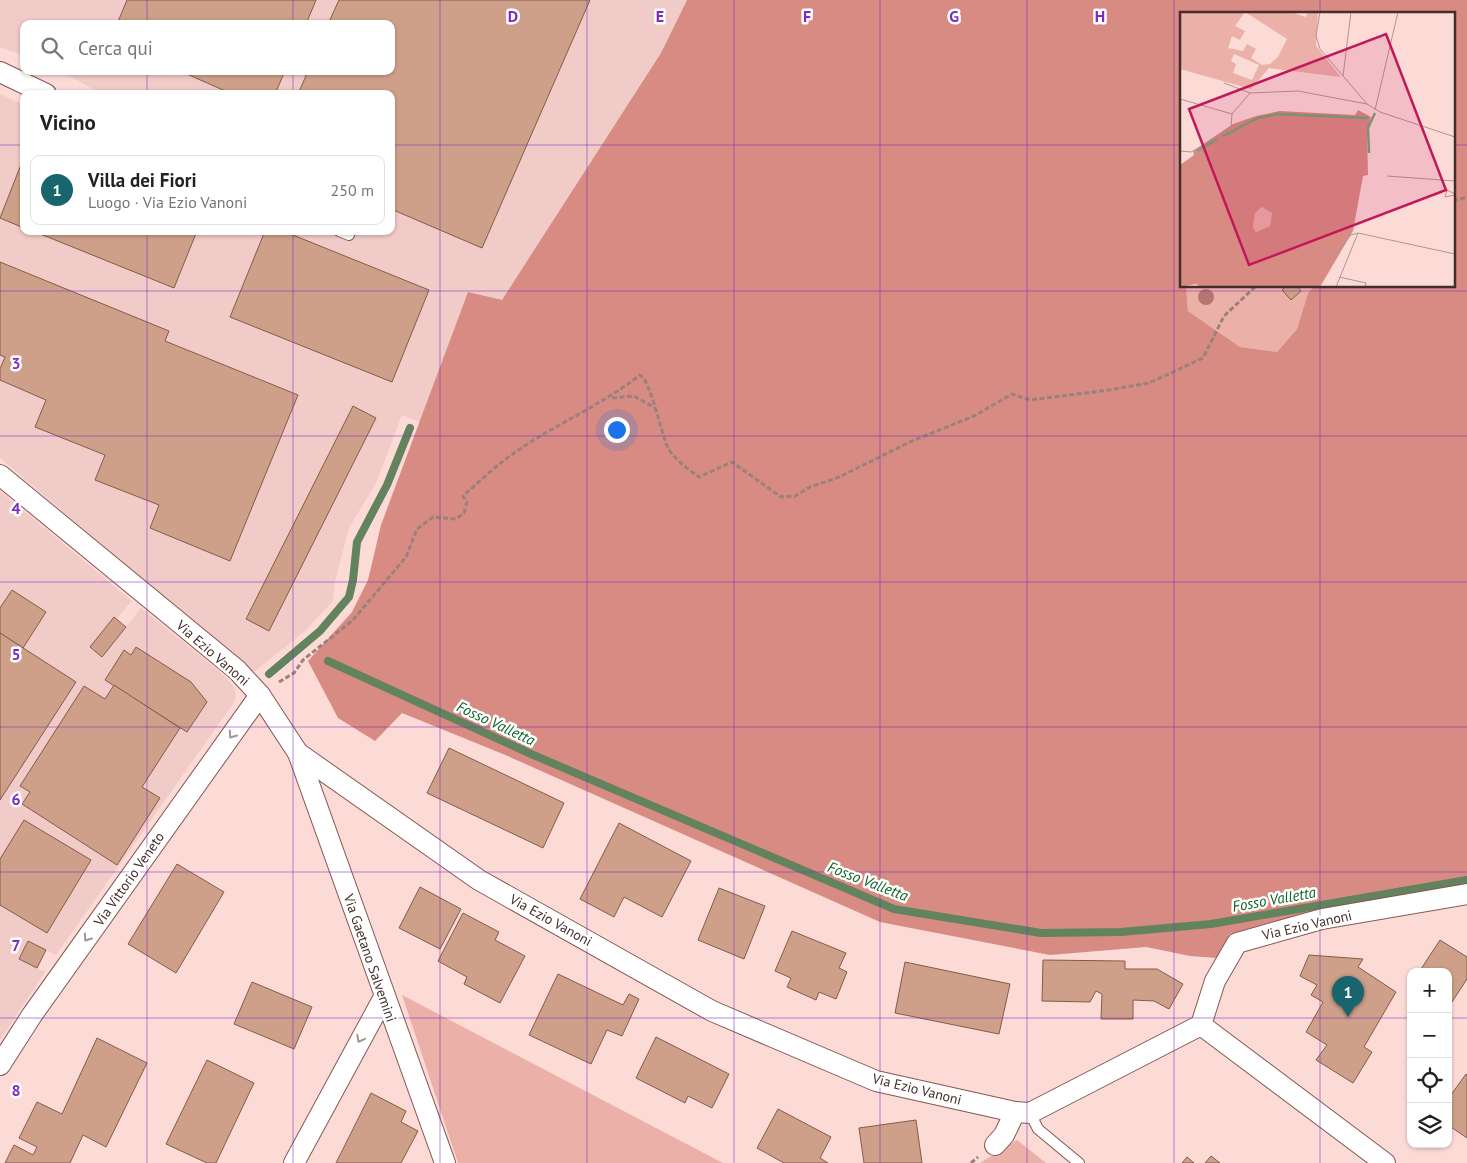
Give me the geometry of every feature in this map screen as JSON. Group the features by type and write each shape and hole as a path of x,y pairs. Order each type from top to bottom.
{"street":[{"path":"0,72 38,90"},
{"name":"Via Ezio Vanoni","path":"0,475 236,670 260,695 298,753 479,880 712,1011 876,1081 1022,1112"},
{"name":"Via Vittorio Veneto","path":"0,1065 32,1015 260,695"},
{"name":"Via Gaetano Salvemini","path":"298,753 445,1163"},
{"name":"Via Ezio Vanoni","path":"1201,1025 1215,981 1237,942 1322,919 1467,894"},
{"path":"294,1163 384,996"},
{"path":"995,1145 1022,1112 1201,1025 1385,1163"}],"lane":[{"path":"1022,1112 1038,1129 1079,1163"}],"path":[{"path":"1454,201 1467,198"},
{"path":"260,695 294,673 303,660 353,620 406,557 417,529 433,517 456,519 464,513 467,502 463,496 510,456 581,412 609,398 640,375 655,408 668,448 679,462 699,477 732,462 781,497 795,496 810,487 864,466 912,441 974,416 1012,394 1030,400 1149,383 1203,358 1224,316 1254,288"},
{"path":"609,398 634,396 655,408"}],"shaded area":[{"path":"0,0 687,0 661,53 502,301 468,292 420,422 402,415 376,483 349,528 335,582 333,601 305,631 253,673 0,458 0,94 20,103 20,235 395,235 395,90 95,90 67,75 395,75 395,20 20,20 20,54 0,47"},
{"path":"687,0 1467,0 1467,887 1272,922 1230,934 1217,958 1190,956 1146,947 1050,955 880,922 503,754 402,713 375,741 338,718 308,661 352,612 368,580 381,525 468,292 502,300 661,53"},
{"path":"1186,288 1312,288 1308,293 1297,329 1277,352 1240,347 1188,311"},
{"path":"0,491 132,601 90,648 102,657 141,608 218,670 232,684 236,692 235,701 56,955 28,941 19,959 45,972 0,1040"},
{"path":"402,995 723,1163 458,1163"},
{"path":"1017,1140 1046,1163 980,1163"}],"building":[{"path":"127,0 316,0 308,20 119,20"},
{"path":"339,0 590,0 482,248 395,211 395,90 300,90 306,75 395,75 395,20 330,20"},
{"path":"189,75 283,75 277,90 223,90"},
{"path":"20,167 20,226 0,218"},
{"path":"43,235 195,235 174,288"},
{"path":"263,235 293,235 429,290 392,382 230,317"},
{"path":"0,262 169,331 165,341 298,395 230,561 150,528 159,505 95,480 105,455 35,427 46,400 0,380 0,369 5,357 0,355"},
{"path":"1284,288 1299,288 1301,291 1291,300 1282,290"},
{"path":"353,406 376,418 269,631 246,619"},
{"path":"12,590 46,612 23,648 0,633 0,608"},
{"path":"114,617 126,627 102,657 90,647"},
{"path":"0,633 76,682 0,800"},
{"path":"136,647 191,682 207,702 187,732 105,680 124,650 131,655"},
{"path":"114,685 180,728 142,787 160,798 117,865 22,804 30,792 20,786 84,686 105,699"},
{"path":"449,748 564,803 543,848 427,793"},
{"path":"24,820 91,860 47,933 0,905 0,859"},
{"path":"619,823 691,861 662,917 624,897 614,917 580,899"},
{"path":"177,864 224,892 176,973 128,944"},
{"path":"420,887 461,909 440,949 399,928"},
{"path":"719,888 765,906 744,959 698,940"},
{"path":"463,913 499,932 495,940 525,956 500,1003 464,984 467,977 438,961"},
{"path":"792,931 846,953 839,968 847,972 836,999 819,992 816,1000 787,987 791,978 775,971"},
{"path":"1440,940 1467,957 1467,979 1452,1002 1452,968 1422,968"},
{"path":"28,941 46,950 37,968 19,959"},
{"path":"1309,955 1363,959 1358,967 1396,992 1364,1047 1372,1052 1353,1083 1316,1060 1327,1045 1306,1032 1323,1002 1311,995 1317,985 1300,976"},
{"path":"1043,960 1125,961 1125,969 1157,969 1183,984 1169,1009 1154,1001 1133,1000 1133,1019 1101,1019 1102,994 1096,991 1090,1002 1042,1001"},
{"path":"905,962 1010,984 999,1034 895,1013"},
{"path":"558,974 623,1005 629,994 639,999 622,1036 607,1030 591,1064 529,1035"},
{"path":"252,982 312,1007 294,1049 234,1024"},
{"path":"656,1037 729,1074 712,1108 688,1096 685,1103 636,1078"},
{"path":"97,1038 147,1063 106,1147 83,1135 70,1163 5,1163 14,1145 33,1155 37,1147 19,1138 37,1102 62,1114"},
{"path":"207,1060 254,1083 216,1163 207,1163 166,1144"},
{"path":"1466,1074 1467,1138 1452,1128 1452,1093"},
{"path":"371,1093 406,1111 401,1122 418,1131 401,1163 336,1163"},
{"path":"778,1109 831,1137 820,1158 828,1163 784,1163 757,1148"},
{"path":"916,1120 922,1163 864,1163 859,1128"},
{"path":"1211,1156 1220,1163 1205,1163"},
{"path":"1187,1157 1194,1163 1182,1163"}],"waterway":[{"path":"269,674 320,631 349,597 353,580 357,542 387,485 410,428"},
{"name":"Fosso Valletta","path":"328,661 531,754 894,909 1041,933 1121,932 1211,924 1467,880"}],"place":[{"name":"Villa dei Fiori","path":"1348,1017"}]}
